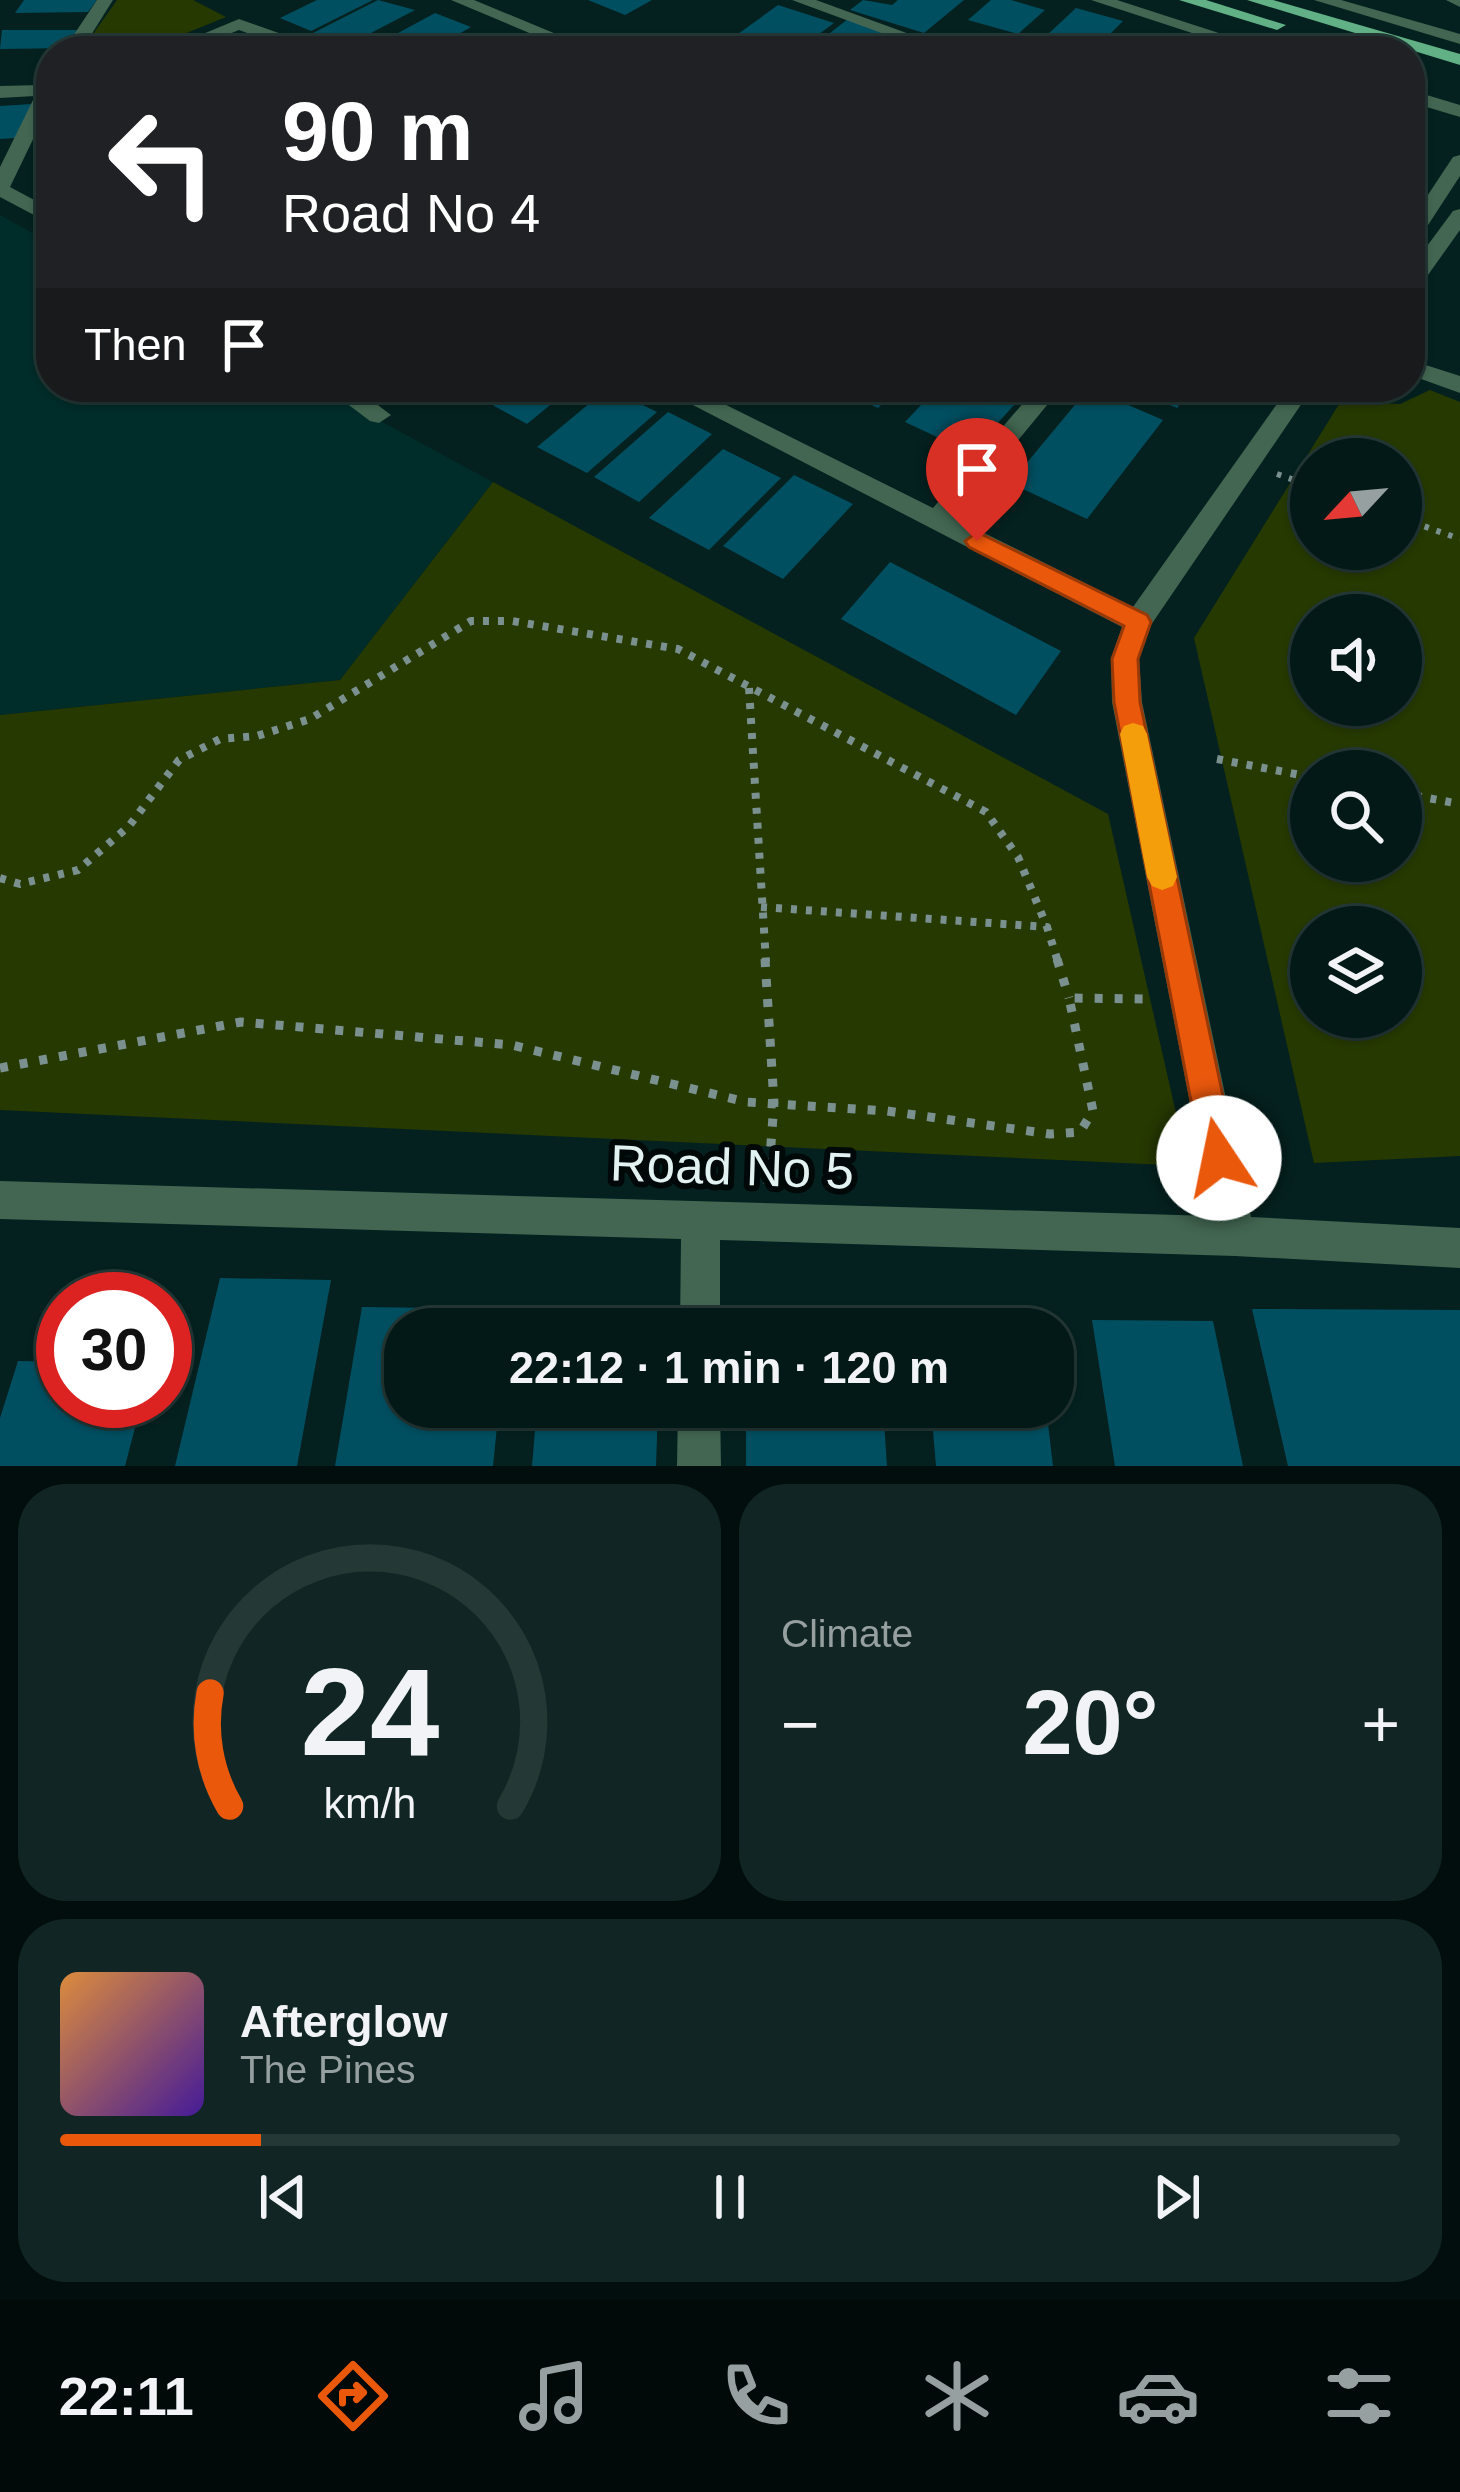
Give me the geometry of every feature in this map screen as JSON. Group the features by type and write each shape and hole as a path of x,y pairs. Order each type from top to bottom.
{"main road":[{"path":"1187,0 1315,36"},
{"path":"1255,0 1378,36"},
{"path":"1425,50 1460,60"},
{"path":"1425,66 1460,76"}],"street":[{"path":"82,36 105,0"},
{"path":"459,0 550,36"},
{"path":"800,0 904,36"},
{"path":"1099,0 1216,36"},
{"path":"1322,0 1460,39"},
{"path":"209,36 239,24 271,36"},
{"path":"0,92 36,89"},
{"path":"1425,100 1460,111"},
{"path":"36,115 0,188 36,209"},
{"path":"1425,203 1458,168"},
{"path":"1425,263 1460,215"},
{"path":"1425,373 1460,385"},
{"path":"359,402 380,416"},
{"path":"700,402 1138,622"},
{"path":"937,521 1037,402"},
{"path":"1235,1236 1127,702 1125,659 1138,622 1291,402"},
{"name":"Road No 5","path":"0,1200 1235,1236 1460,1248"},
{"path":"700,1308 701,1220"},
{"path":"699,1428 699,1466"}],"path":[{"path":"1422,525 1460,539"},
{"path":"0,878 20,884 78,870 117,839 179,760 201,746 257,736 310,719 471,621 512,621 678,649 835,728 986,812 1018,856 1047,927 1069,998 1093,1111 1080,1132 1050,1134 887,1111 746,1102 512,1046 241,1022 0,1068"},
{"path":"748,688 774,1103 765,1222"},
{"path":"1216,759 1290,773"},
{"path":"1422,797 1460,804"},
{"path":"761,907 1047,927"},
{"path":"1069,998 1187,1000"}],"shaded area":[{"path":"0,215 36,235 36,402 346,402 493,482 340,680 0,715"}],"green space":[{"path":"117,0 193,0 226,17 179,36 92,36"},
{"path":"1430,390 1460,402 1460,1156 1314,1163 1194,638 1290,483 1290,570 1422,570 1422,438 1318,438 1340,402 1425,402 1425,392"},
{"path":"493,482 1108,814 1188,1166 0,1110 0,715 340,680"}],"building":[{"path":"24,0 97,0 88,12 15,13"},
{"path":"317,0 373,0 311,31 280,18"},
{"path":"378,0 415,10 365,36 313,33"},
{"path":"588,0 652,0 625,15"},
{"path":"863,0 892,5 898,0 964,0 924,33 850,10"},
{"path":"991,0 1011,0 1045,10 1018,34 968,20"},
{"path":"778,5 834,23 816,36 735,36"},
{"path":"1076,8 1123,21 1108,36 1046,36"},
{"path":"435,13 471,27 455,36 393,36"},
{"path":"848,19 898,35 897,36 826,36"},
{"path":"2,30 82,30 78,36 36,36 36,48 0,49"},
{"path":"32,104 15,138 0,139 0,106"},
{"path":"487,402 554,402 527,424"},
{"path":"591,402 637,402 657,412 587,473 537,447"},
{"path":"924,402 1017,402 971,453 905,422"},
{"path":"1077,402 1121,402 1163,420 1087,519 1010,483"},
{"path":"668,412 712,434 639,502 594,477"},
{"path":"723,449 781,478 709,550 649,518"},
{"path":"794,475 853,504 783,579 723,546"},
{"path":"890,562 1061,651 1016,715 841,619"},
{"path":"220,1278 331,1280 297,1466 175,1466 184,1428 192,1428 192,1395"},
{"path":"362,1307 436,1308 384,1308 384,1428 497,1428 493,1466 335,1466"},
{"path":"1252,1309 1460,1310 1460,1466 1288,1466"},
{"path":"1092,1320 1213,1321 1243,1466 1115,1466"},
{"path":"18,1361 36,1361 36,1428 135,1428 125,1466 0,1466 0,1418"},
{"path":"535,1428 657,1428 656,1466 532,1466"},
{"path":"746,1428 884,1428 887,1466 746,1466"},
{"path":"933,1428 1048,1428 1053,1466 936,1466"}],"slow traffic":[{"path":"1133,734 1162,877"}],"route":[{"path":"977,541 1138,622 1125,659 1127,702 1219,1158"}]}
